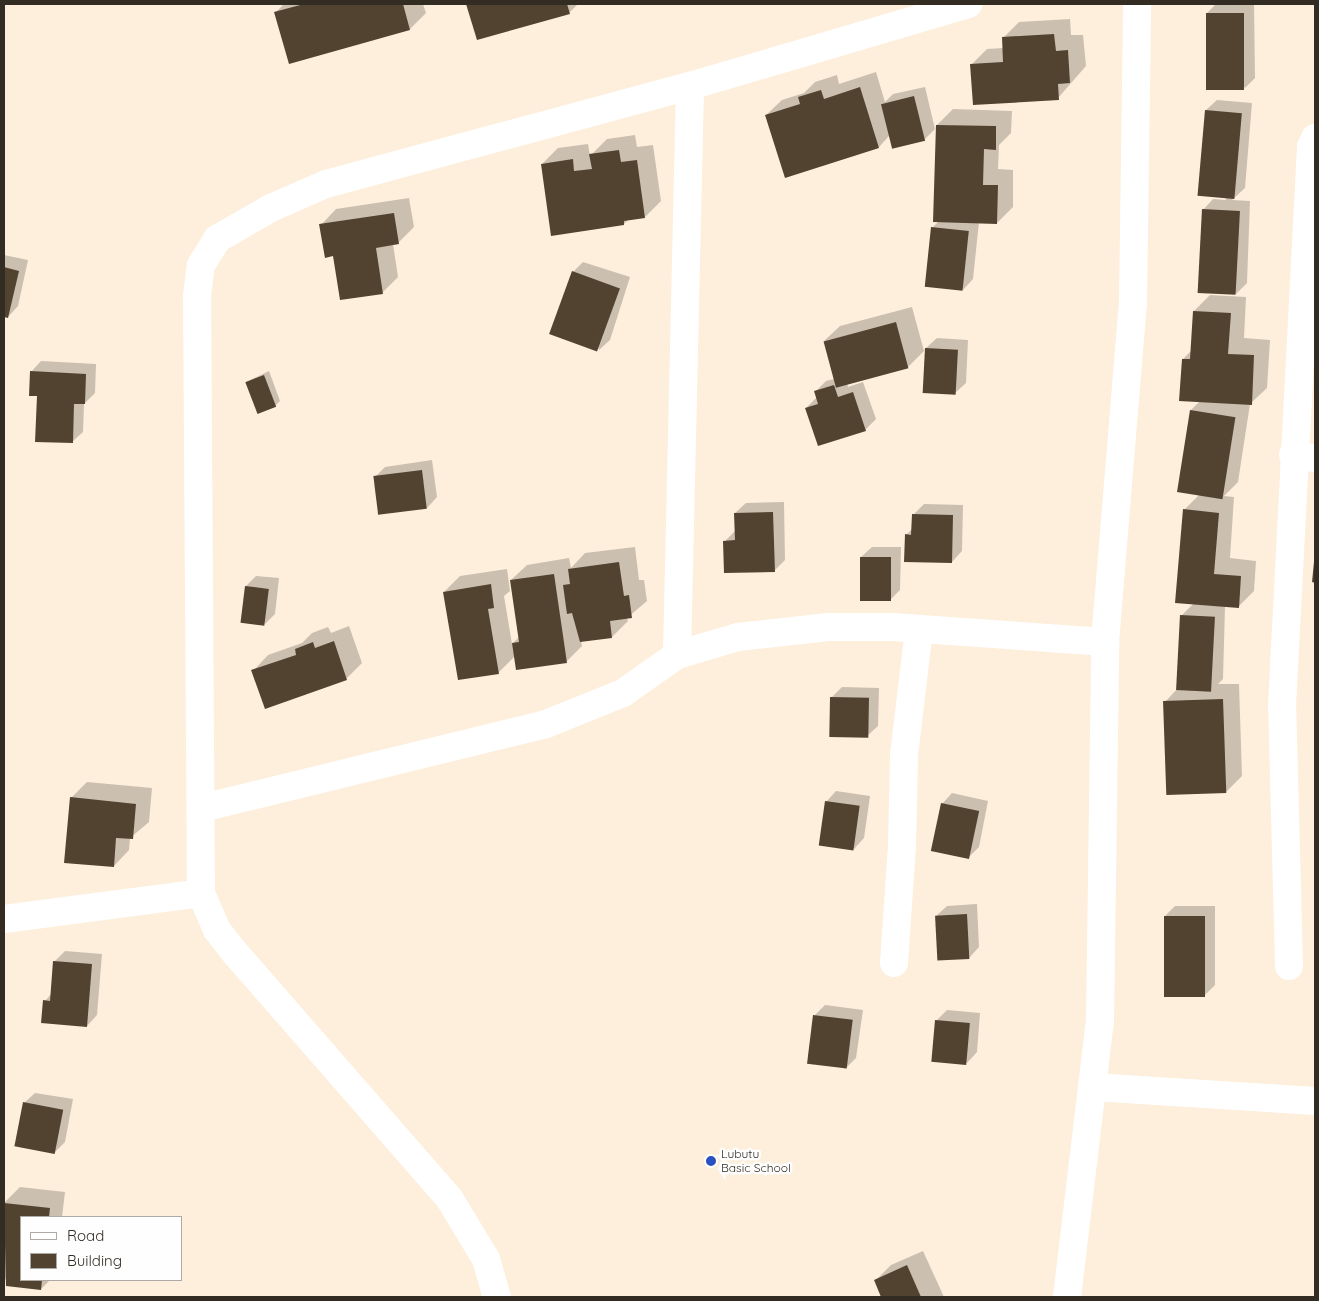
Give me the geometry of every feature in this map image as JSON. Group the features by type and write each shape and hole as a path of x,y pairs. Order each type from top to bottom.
{"street":[{"path":"497,1297 486,1259 449,1198 236,954 217,930 201,893 202,808 197,296 202,265 217,239 271,208 326,184 690,86 968,4"},
{"path":"1067,1297 1100,1022 1105,642 1132,302 1137,4"},
{"path":"677,655 690,86"},
{"path":"1289,966 1282,706 1304,456 1311,147 1315,138"},
{"path":"202,808 546,724 623,694 677,655 738,637 819,628 919,630 1105,642"},
{"path":"894,963 902,846 904,755 919,630"},
{"path":"4,919 201,893"},
{"path":"1093,1087 1315,1101"}],"building":[{"path":"304,4 403,4 410,30 289,64 274,12"},
{"path":"466,4 567,4 570,14 477,40"},
{"path":"1206,13 1244,13 1244,90 1206,90"},
{"path":"1054,34 1056,51 1068,50 1070,83 1058,84 1059,100 973,105 970,64 1003,62 1002,37"},
{"path":"860,87 879,148 785,178 765,115 800,104 798,97 821,90 824,99"},
{"path":"914,96 925,141 892,149 881,104"},
{"path":"1205,110 1242,113 1234,199 1198,196"},
{"path":"936,125 996,126 996,150 984,149 983,185 998,185 997,224 933,222"},
{"path":"619,150 621,162 637,160 645,218 624,221 624,225 551,236 541,164 573,159 574,171 592,169 589,154"},
{"path":"1202,209 1240,211 1236,295 1198,293"},
{"path":"394,213 399,244 376,248 383,294 340,300 333,256 325,258 319,224"},
{"path":"931,227 969,231 963,291 925,287"},
{"path":"4,267 19,271 8,318 4,317"},
{"path":"572,271 620,288 597,351 549,334"},
{"path":"1193,311 1231,313 1228,354 1254,355 1252,405 1179,401 1182,359 1190,359"},
{"path":"896,322 908,368 836,388 824,341"},
{"path":"925,348 958,350 956,395 923,393"},
{"path":"30,371 86,374 85,404 74,404 73,443 35,442 37,396 29,396"},
{"path":"264,375 276,407 258,414 245,382"},
{"path":"834,385 838,397 853,392 866,431 818,446 805,408 818,404 814,391"},
{"path":"1190,410 1235,417 1222,499 1177,492"},
{"path":"422,470 427,509 378,515 373,476"},
{"path":"1183,509 1219,513 1214,574 1241,576 1239,608 1175,603"},
{"path":"773,512 775,572 724,573 723,541 735,540 734,513"},
{"path":"912,514 953,515 952,563 904,562 905,534 911,535"},
{"path":"860,557 891,557 891,601 860,601"},
{"path":"619,562 624,596 629,595 632,618 610,621 612,638 580,642 572,613 567,614 563,585 570,584 568,569"},
{"path":"1315,562 1315,583 1312,582"},
{"path":"554,574 567,663 516,670 512,643 519,642 510,580"},
{"path":"491,584 494,608 488,609 499,674 458,680 443,592"},
{"path":"245,586 269,589 264,626 240,623"},
{"path":"1180,615 1215,617 1211,692 1176,690"},
{"path":"334,641 347,680 265,709 251,670 296,655 295,649 313,642 315,648"},
{"path":"830,697 869,698 868,738 829,737"},
{"path":"1223,699 1226,793 1166,795 1163,701"},
{"path":"70,797 136,804 133,839 116,838 114,867 64,863"},
{"path":"825,801 860,806 853,850 819,846"},
{"path":"941,803 979,811 969,859 931,851"},
{"path":"967,914 969,959 937,961 935,916"},
{"path":"1164,916 1205,916 1205,997 1164,997"},
{"path":"53,961 92,964 87,1027 41,1023 43,1000 50,1001"},
{"path":"813,1015 853,1020 847,1069 807,1064"},
{"path":"935,1020 970,1023 966,1065 931,1062"},
{"path":"23,1102 63,1110 55,1154 14,1146"},
{"path":"4,1203 50,1208 49,1216 20,1216 20,1281 42,1281 41,1290 6,1286"},
{"path":"907,1265 921,1297 881,1297 874,1280"}],"place":[{"name":"Lubutu Basic School","path":"711,1161"}]}
